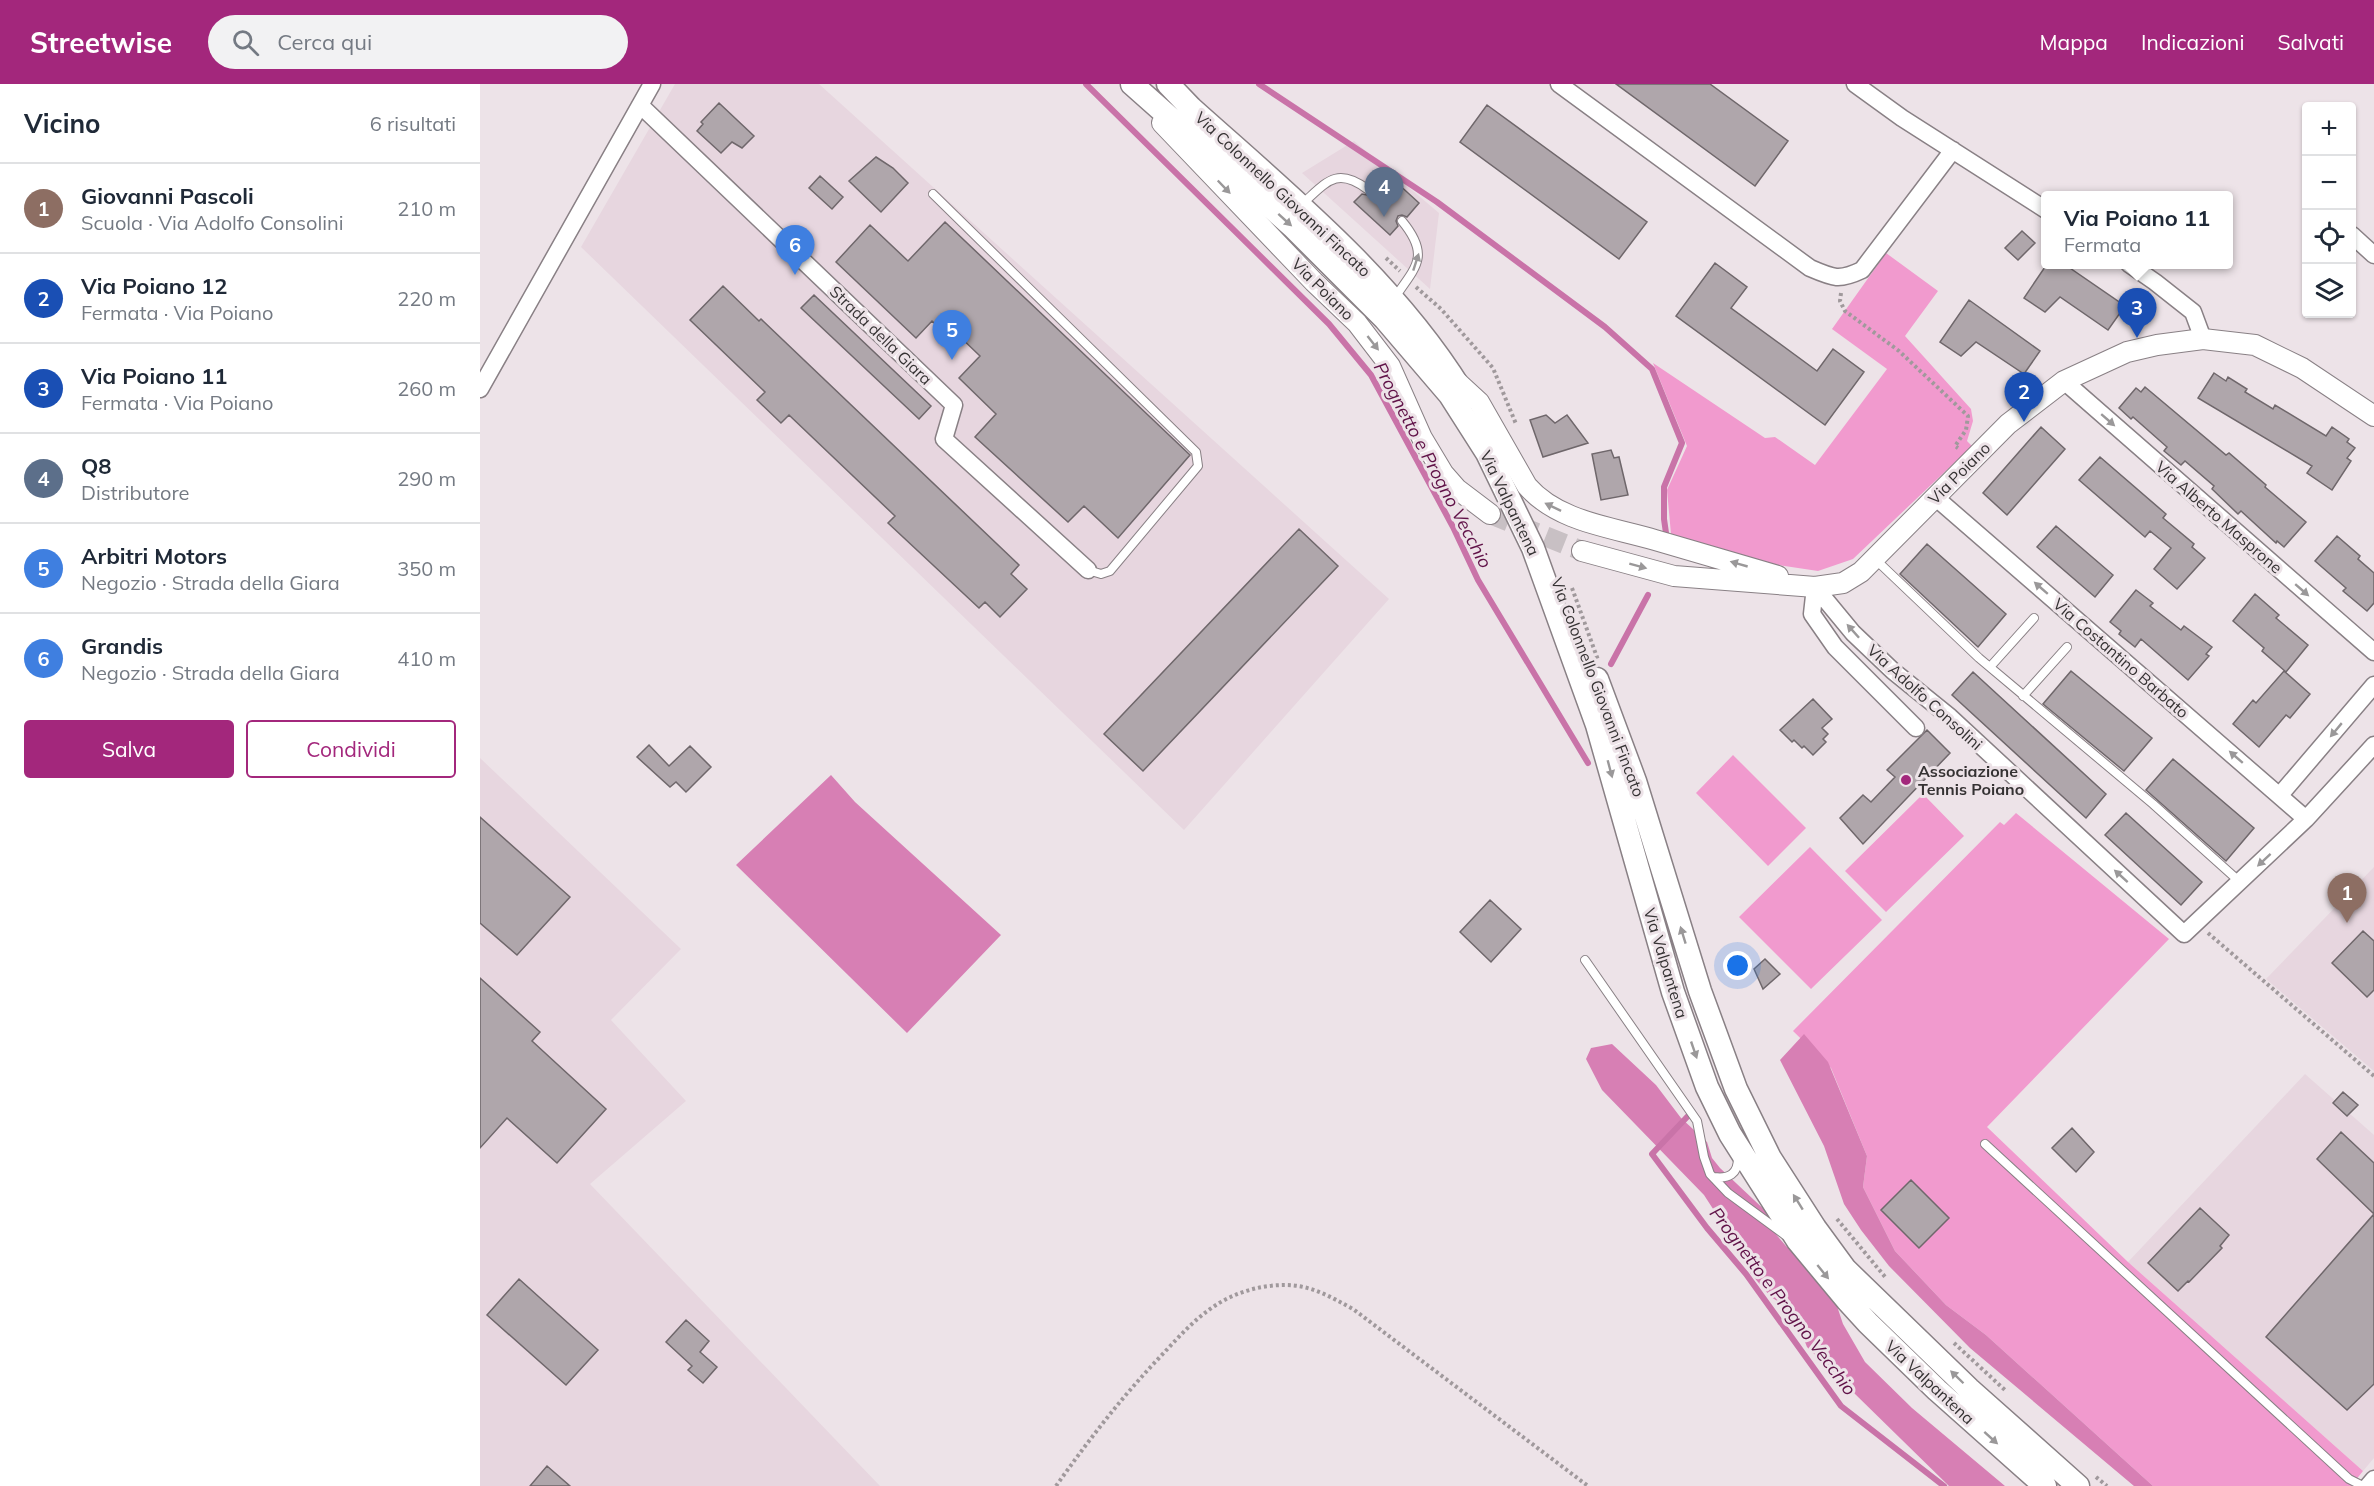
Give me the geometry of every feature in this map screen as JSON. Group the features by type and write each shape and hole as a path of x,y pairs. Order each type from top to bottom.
{"main road":[{"name":"Via Colonnello Giovanni Fincato","path":"1132,84 1293,227 1385,319 1418,358"},
{"name":"Via Colonnello Giovanni Fincato","path":"1168,84 1191,108 1353,256 1429,343 1494,443 1534,518 1635,781 1700,991"},
{"name":"Via Valpantena","path":"1418,358 1450,395 1487,453 1533,548 1597,724 1673,992 1707,1087 1738,1147 1803,1248 1868,1323 1937,1390 2045,1486"},
{"name":"Via Valpantena","path":"1700,991 1736,1089 1770,1158 1815,1228 1845,1269 1969,1389 2078,1486"}],"street":[{"path":"480,389 652,84"},
{"name":"Via Poiano","path":"1126,84 1314,282 1357,323 1389,366 1422,438 1443,473 1457,489 1490,514"},
{"path":"1559,84 1810,268 1831,277 1845,278 1862,270 1953,150"},
{"path":"1855,84 2041,207"},
{"name":"Strada della Giara","path":"640,105 954,405 944,439 1088,570"},
{"path":"2356,239 2374,255"},
{"path":"2136,269 2193,312 2203,339"},
{"name":"Via Poiano","path":"1582,551 1674,576 1815,586 1843,583 1861,572 1875,559 2008,424 2064,381 2127,352 2157,345 2203,339 2255,345 2302,368 2374,416"},
{"name":"Via Poiano","path":"1454,379 1479,402 1527,486 1536,497 1550,506 1596,525 1815,586"},
{"name":"Via Alberto Masprone","path":"2064,381 2374,652"},
{"name":"Via Costantino Barbato","path":"1935,497 2306,819"},
{"name":"Via Adolfo Consolini","path":"1815,586 1812,614 1835,647 1916,728"},
{"name":"Via Adolfo Consolini","path":"1815,586 1853,633 1893,671 1950,717 2184,934 2196,923"},
{"path":"2280,795 2374,685"},
{"path":"2196,923 2306,819 2374,745"},
{"path":"2368,1486 2374,1479"}],"lane":[{"path":"1299,207 1333,179 1345,177 1367,189"},
{"path":"933,194 1196,452 1199,460 1198,466 1110,571 1101,574 1088,570"},
{"path":"1392,300 1417,266 1420,253 1413,235 1402,221"},
{"path":"1875,559 1990,667 2153,804 2240,882"},
{"path":"1990,667 2034,618"},
{"path":"2023,696 2067,647"},
{"path":"1585,960 1697,1121 1710,1174 1728,1193 1803,1248"},
{"path":"1985,1144 2349,1479 2362,1486"},
{"path":"1714,1177 1726,1178 1735,1172 1738,1166 1738,1147"}],"path":[{"path":"1845,278 1840,301 1845,311 1899,351 1968,416 1966,430 1955,446 1971,460"},
{"path":"2196,923 2374,1076"},
{"path":"1056,1486 1088,1440 1148,1369 1192,1324 1216,1305 1239,1293 1260,1287 1284,1285 1305,1287 1325,1294 1353,1309 1588,1486"}],"shaded area":[{"path":"675,84 819,84 1389,599 1184,830 581,247"},
{"path":"1354,141 1439,213 1430,289 1302,173"},
{"path":"1886,253 1938,291 1905,336 1971,409 1973,421 1967,441 1972,446 1853,559 1818,571 1772,564 1671,534 1667,490 1687,446 1653,363 1765,438 1775,437 1815,465 1887,369 1832,329"},
{"path":"1733,755 1806,828 1768,866 1696,793"},
{"path":"480,758 681,949 611,1020 686,1101 590,1184 880,1486 480,1486"},
{"path":"831,775 855,802 1001,935 907,1033 736,865"},
{"path":"1923,794 1964,836 1886,912 1845,871"},
{"path":"2016,813 2169,939 1987,1127 2128,1262 2363,1471 2351,1486 2153,1486 1986,1335 1946,1305 1895,1251 1863,1187 1867,1156 1831,1068 1793,1031 2000,822 2004,825"},
{"path":"1810,847 1882,920 1811,989 1739,917"},
{"path":"2374,867 2374,1071 2266,979"},
{"path":"1804,1034 1828,1062 1867,1156 1863,1187 1895,1251 1946,1305 1986,1335 2153,1486 2134,1486 1970,1348 1889,1266 1861,1230 1844,1204 1824,1146 1780,1060"},
{"path":"1612,1044 1656,1085 1681,1118 1707,1142 1712,1158 1720,1168 1770,1215 1774,1232 1786,1246 1829,1282 1843,1324 1865,1362 1912,1408 2005,1486 1949,1486 1807,1347 1793,1311 1771,1297 1751,1274 1739,1249 1704,1195 1602,1090 1586,1059 1591,1048"},
{"path":"2305,1074 2374,1135 2374,1458 2363,1471 2128,1262"}],"building":[{"path":"1616,84 1710,84 1788,141 1755,186"},
{"path":"719,103 754,136 742,148 732,142 721,153 697,131 703,124 701,122"},
{"path":"1487,105 1647,222 1619,259 1460,142"},
{"path":"876,157 893,168 908,183 881,212 849,181"},
{"path":"1384,171 1419,203 1407,217 1398,216 1396,221 1398,226 1390,235 1354,202 1362,194 1372,193 1371,184"},
{"path":"820,176 843,197 832,209 809,188"},
{"path":"945,222 1190,455 1118,538 1084,506 1068,522 975,437 996,414 959,378 980,356 955,332 950,338 932,321 916,338 836,262 870,225 908,261"},
{"path":"2022,231 2035,243 2018,260 2005,248"},
{"path":"1715,263 1747,287 1731,308 1817,371 1833,349 1864,372 1825,425 1676,316"},
{"path":"2044,269 2071,269 2125,306 2108,330 2060,297 2045,312 2024,298"},
{"path":"723,286 759,321 761,319 1019,565 1011,574 1027,589 1000,617 985,602 979,608 888,523 895,516 789,415 781,423 757,400 765,392 690,320"},
{"path":"814,295 931,406 919,419 801,308"},
{"path":"1969,300 2040,351 2024,374 1976,342 1961,356 1940,342"},
{"path":"2214,373 2226,381 2228,377 2247,389 2245,392 2273,409 2275,405 2326,436 2332,427 2349,439 2347,442 2355,448 2347,458 2351,461 2332,490 2307,473 2312,466 2198,398"},
{"path":"2145,387 2226,455 2229,453 2306,522 2284,547 2277,541 2276,543 2241,511 2238,514 2212,489 2214,486 2185,461 2181,465 2164,451 2167,447 2133,417 2131,419 2119,408 2136,388 2141,392"},
{"path":"1546,415 1555,423 1567,415 1588,443 1543,457 1530,420"},
{"path":"2041,427 2065,449 2007,515 1983,493"},
{"path":"1611,450 1614,458 1619,457 1628,495 1601,500 1592,454"},
{"path":"2100,457 2166,514 2163,518 2194,544 2192,547 2205,558 2177,589 2154,569 2171,548 2150,531 2145,537 2079,480"},
{"path":"2056,526 2113,575 2095,597 2037,547"},
{"path":"1299,529 1338,566 1143,771 1104,734"},
{"path":"2337,536 2360,556 2358,559 2374,573 2374,603 2367,611 2343,591 2346,588 2315,561"},
{"path":"1927,544 2006,614 1978,647 1900,574"},
{"path":"2136,590 2153,603 2150,606 2181,630 2184,626 2212,647 2206,654 2209,656 2188,680 2141,639 2135,647 2119,634 2121,631 2110,622"},
{"path":"2255,594 2279,615 2276,618 2308,645 2286,672 2262,651 2264,648 2233,621"},
{"path":"2071,671 2152,738 2124,771 2043,704"},
{"path":"2284,671 2310,694 2290,718 2286,715 2259,747 2233,724 2253,700 2256,703"},
{"path":"1973,672 2106,794 2086,818 1952,695"},
{"path":"1813,699 1832,719 1822,728 1828,734 1823,739 1826,742 1813,755 1804,746 1802,748 1794,740 1792,742 1780,730"},
{"path":"1927,730 1950,753 1863,844 1840,818 1863,795 1871,802 1895,777 1887,770"},
{"path":"649,745 669,766 690,746 711,767 686,792 676,782 670,787 637,757"},
{"path":"2173,759 2254,828 2226,861 2146,790"},
{"path":"2126,813 2202,882 2181,905 2105,835"},
{"path":"480,817 570,897 517,955 480,923"},
{"path":"1490,900 1521,929 1491,962 1460,932"},
{"path":"2363,931 2374,941 2374,990 2367,997 2332,963"},
{"path":"1765,959 1780,974 1763,989 1754,969"},
{"path":"480,978 540,1032 532,1041 606,1109 557,1163 507,1118 480,1148"},
{"path":"2343,1092 2358,1105 2347,1116 2333,1103"},
{"path":"2072,1128 2094,1152 2076,1172 2052,1148"},
{"path":"2341,1132 2374,1163 2374,1214 2317,1159"},
{"path":"1911,1180 1949,1218 1919,1248 1881,1210"},
{"path":"2200,1208 2229,1235 2220,1246 2222,1248 2178,1291 2148,1263"},
{"path":"2374,1214 2374,1384 2347,1410 2266,1337"},
{"path":"519,1279 598,1350 566,1385 487,1315"},
{"path":"686,1320 709,1341 700,1352 717,1367 703,1383 688,1370 692,1366 666,1342"},
{"path":"547,1466 570,1486 530,1486"}],"waterway":[{"name":"Prognetto e Progno Vecchio","path":"1086,84 1329,324 1371,375 1453,527 1478,580 1588,763"},
{"name":"Prognetto e Progno Vecchio","path":"1259,84 1437,202 1605,327 1652,369 1682,443 1664,487 1664,519 1667,540"},
{"name":"Prognetto e Progno Vecchio","path":"1611,664 1648,595"},
{"name":"Prognetto e Progno Vecchio","path":"1688,1116 1652,1154 1707,1228 1746,1274 1841,1406 1944,1486"}],"tunnel":[{"path":"1490,514 1582,551"}],"place":[{"name":"Q8","path":"1384,217"},
{"name":"Grandis","path":"795,275"},
{"name":"Via Poiano 11","path":"2137,338"},
{"name":"Arbitri Motors","path":"952,360"},
{"name":"Via Poiano 12","path":"2024,422"},
{"name":"Associazione Tennis Poiano","path":"1906,780"},
{"name":"Giovanni Pascoli","path":"2347,923"}]}
